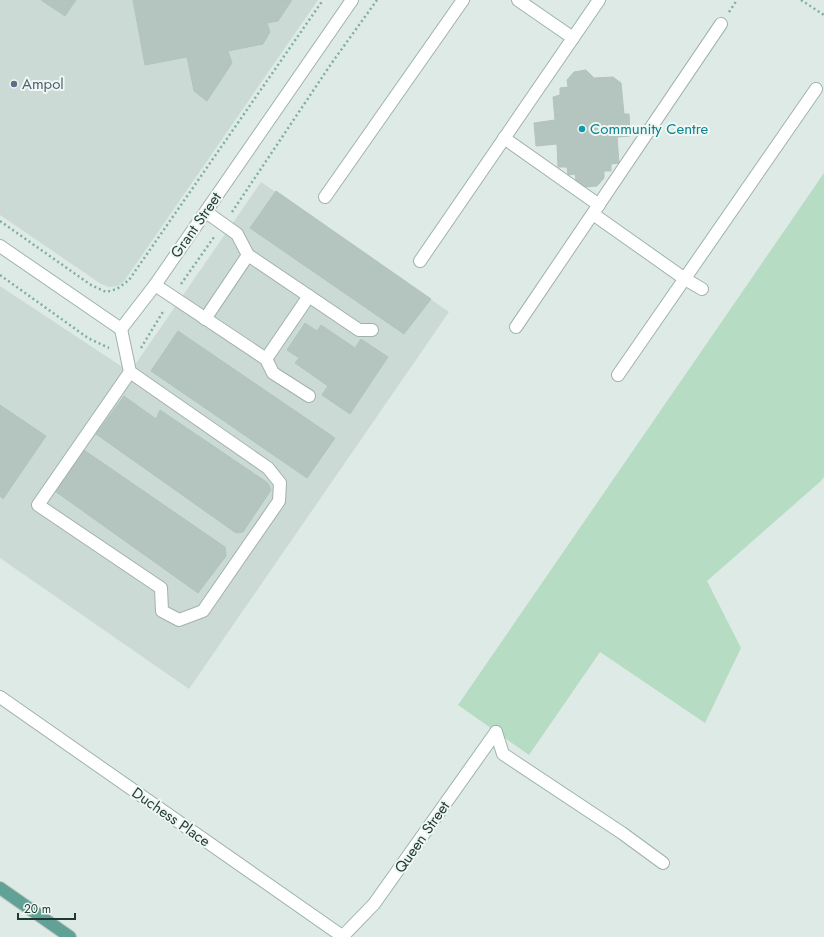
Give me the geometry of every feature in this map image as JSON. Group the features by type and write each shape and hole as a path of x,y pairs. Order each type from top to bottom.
{"main road":[{"path":"0,888 70,937"}],"street":[{"name":"Grant Street","path":"121,329 155,285 352,0"},
{"path":"325,197 463,0"},
{"path":"518,0 573,38"},
{"path":"420,261 599,0"},
{"path":"516,327 721,24"},
{"path":"618,375 816,89"},
{"path":"504,138 684,279 702,289"},
{"path":"206,212 237,234 248,255 359,330 372,330"},
{"path":"0,246 121,329 130,372 268,468 280,483 279,500 203,611 179,620 162,611 161,588 38,505 130,372"},
{"path":"205,319 248,255"},
{"path":"155,285 266,359 273,373 310,396"},
{"path":"266,359 309,296"},
{"name":"Duchess Place","path":"0,697 342,937"},
{"name":"Queen Street","path":"342,937 374,904 496,732 503,754 622,833 663,863"}],"path":[{"path":"0,221 91,285 106,292 117,289 129,280 323,0"},
{"path":"801,0 824,15"}],"shaded area":[{"path":"0,0 318,0 125,280 118,286 109,287 101,284 0,215"},
{"path":"261,182 449,312 189,689 0,558 0,286 130,372"}],"green space":[{"path":"824,173 824,477 707,581 741,648 705,723 600,652 529,755 458,705"}],"building":[{"path":"41,0 76,0 65,16"},
{"path":"133,0 292,0 278,21 267,23 270,32 263,44 228,51 232,63 207,101 194,91 187,57 145,65"},
{"name":"Community Centre","path":"586,70 594,78 613,77 621,83 624,114 629,114 630,136 617,137 619,163 611,164 611,171 604,171 604,178 597,186 585,187 576,180 575,174 568,175 567,167 558,167 557,144 536,146 534,123 555,120 553,97 560,95 560,88 568,87 567,80 574,72"},
{"path":"276,191 431,299 404,334 250,228"},
{"path":"305,323 317,331 321,325 355,348 361,339 388,357 350,414 322,395 328,386 295,363 299,358 287,350"},
{"path":"178,331 335,438 307,478 151,371"},
{"path":"124,396 156,419 160,410 268,483 271,490 243,532 236,533 96,434"},
{"path":"0,405 46,436 3,499 0,496"},
{"path":"81,448 225,547 226,556 198,593 52,489"}],"place":[{"name":"Ampol","path":"14,84"},
{"name":"Community Centre","path":"582,129"}]}
